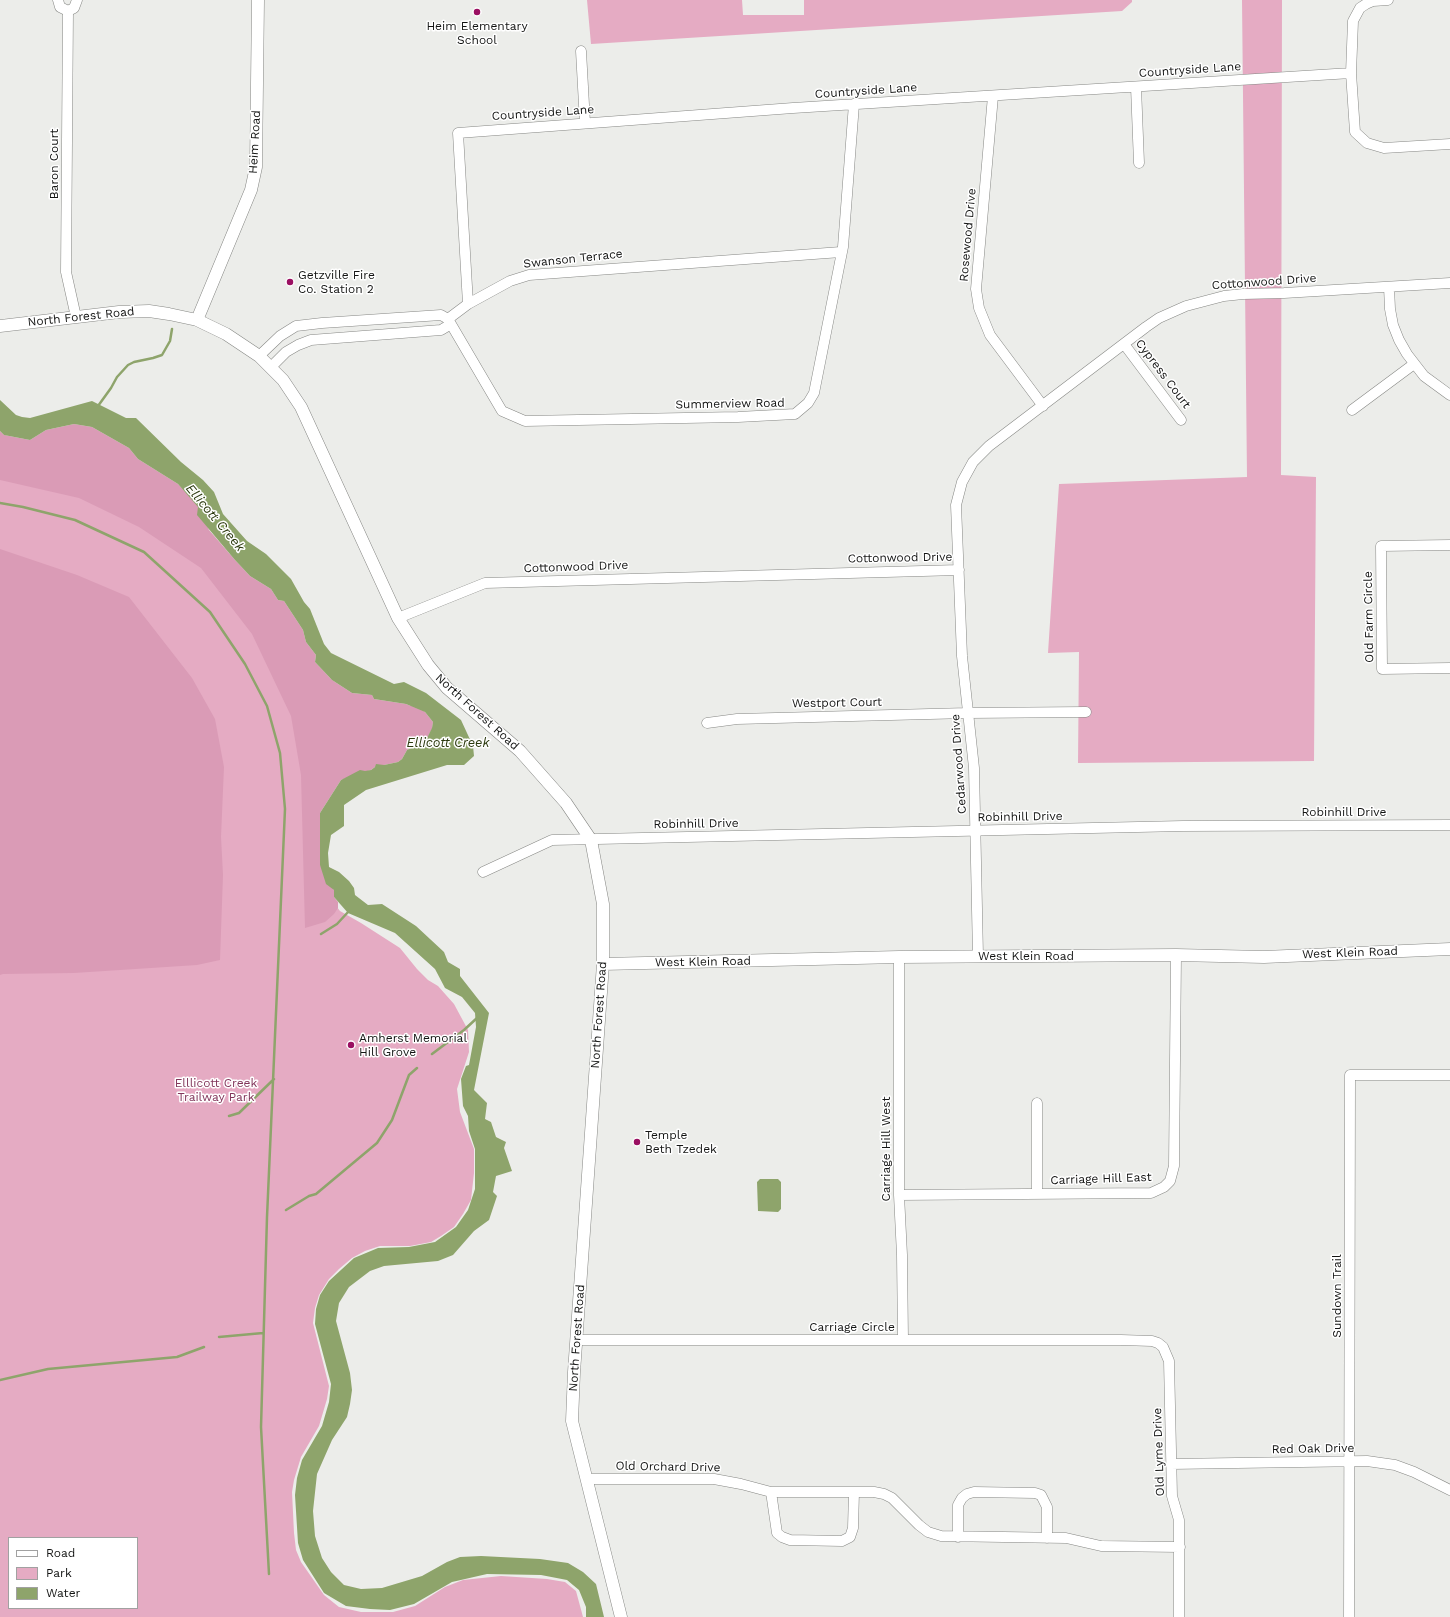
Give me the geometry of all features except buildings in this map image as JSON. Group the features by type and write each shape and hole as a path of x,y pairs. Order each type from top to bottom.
{"street":[{"path":"58,0 60,7 68,11 74,8 77,0"},
{"name":"Heim Road","path":"197,320 250,190 256,166 258,0"},
{"path":"1388,0 1373,1 1366,4 1355,14 1352,25 1351,73 1355,132 1367,143 1384,148 1450,144"},
{"name":"Baron Court","path":"68,11 66,272 76,316"},
{"path":"581,51 586,123"},
{"name":"Countryside Lane","path":"468,304 458,133 854,104 1351,73"},
{"path":"1136,87 1139,163"},
{"name":"Rosewood Drive","path":"993,96 976,289 979,308 990,335 1043,406"},
{"name":"Summerview Road","path":"449,322 502,411 525,421 790,415 802,409 814,393 842,252 854,104"},
{"name":"Swanson Terrace","path":"271,367 286,352 311,340 441,330 468,304 510,280 529,275 842,252"},
{"name":"Cottonwood Drive","path":"398,618 485,583 959,570 956,504 960,488 973,462 989,446 1043,406 1085,372 1159,318 1204,300 1243,294 1450,283"},
{"path":"1389,287 1390,309 1393,324 1399,340 1414,364 1436,386 1450,395"},
{"name":"North Forest Road","path":"0,326 135,310 169,314 197,320 226,334 259,356 283,380 301,407 398,618 428,665 447,688 520,751 566,803 591,840 603,904 603,964 576,1340 572,1421 621,1617"},
{"path":"259,356 280,336 296,326 441,315 449,322"},
{"name":"Cypress Court","path":"1124,344 1181,420"},
{"path":"1352,410 1414,364"},
{"name":"Old Farm Circle","path":"1450,545 1381,546 1382,668 1450,668"},
{"name":"Cedarwood Drive","path":"959,570 962,656 974,768 978,956"},
{"name":"Westport Court","path":"707,723 736,719 968,713 1086,712"},
{"name":"Robinhill Drive","path":"483,872 552,840 1183,826 1450,825"},
{"name":"West Klein Road","path":"603,964 978,956 1176,955 1264,957 1450,949"},
{"name":"Carriage Hill East","path":"899,1195 1151,1193 1164,1187 1170,1181 1174,1166 1176,955"},
{"name":"Carriage Hill West","path":"898,957 899,1195 904,1340"},
{"name":"Sundown Trail","path":"1349,1617 1350,1075 1450,1075"},
{"path":"1037,1103 1037,1194"},
{"name":"Carriage Circle","path":"576,1340 1128,1340"},
{"name":"Old Lyme Drive","path":"1128,1340 1152,1341 1158,1343 1163,1347 1169,1361 1172,1496 1179,1520 1179,1617"},
{"name":"Red Oak Drive","path":"1171,1464 1367,1461 1395,1465 1414,1472 1450,1490"},
{"name":"Old Orchard Drive","path":"586,1479 714,1479 771,1492 874,1492 884,1494 898,1502 919,1525 928,1532 941,1536 1066,1538 1101,1546 1180,1547"},
{"path":"771,1492 774,1522 777,1533 782,1537 790,1540 842,1541 850,1537 853,1528 854,1492"},
{"path":"958,1537 958,1505 962,1498 967,1494 974,1492 1035,1493 1041,1495 1047,1507 1047,1538"}],"green space":[{"path":"587,0 742,0 743,15 804,15 804,0 1132,0 1132,2 1122,11 591,44"},
{"path":"1242,0 1282,0 1281,475 1316,477 1314,761 1078,763 1079,652 1048,653 1059,484 1247,477"},
{"name":"Elllicott Creek Trailway Park","path":"48,432 310,662 354,698 410,706 419,700 428,719 338,780 315,816 326,893 340,911 400,948 417,969 428,980 438,986 454,1004 468,1030 469,1052 457,1089 460,1112 474,1149 474,1173 471,1200 454,1227 441,1236 431,1242 410,1246 380,1246 365,1251 352,1258 339,1269 329,1279 319,1295 313,1323 329,1386 327,1399 319,1426 301,1457 294,1480 292,1492 296,1550 301,1562 324,1595 339,1607 361,1612 393,1612 415,1606 445,1587 463,1580 501,1576 547,1579 565,1582 576,1591 583,1617 0,1617 0,434 29,442"}],"shaded area":[{"path":"74,424 92,427 129,448 138,459 178,484 199,507 209,530 235,560 250,576 271,589 278,600 284,601 303,630 306,642 316,655 315,662 332,680 352,693 372,695 374,699 406,704 425,712 433,722 432,729 427,738 423,742 407,750 402,759 398,762 375,767 371,770 341,780 320,813 320,865 334,890 334,897 338,902 338,908 325,922 305,928 301,775 291,716 252,634 201,568 139,527 79,498 0,480 0,431 4,435 30,440 46,430"},
{"path":"0,549 77,575 129,597 192,678 215,719 224,767 221,837 223,875 220,960 197,965 74,973 0,975"}],"water":[{"name":"Ellicott Creek","path":"0,400 16,415 22,417 30,418 92,401 126,418 136,418 214,492 223,514 247,541 266,554 291,579 304,602 310,609 324,644 331,653 394,684 404,682 426,693 461,720 473,746 474,756 464,765 447,765 366,790 344,805 344,826 331,835 328,853 329,867 339,872 349,881 354,888 355,895 368,905 382,904 416,926 444,952 448,962 460,969 460,976 489,1013 474,1090 487,1103 485,1119 491,1122 496,1137 506,1142 504,1148 512,1171 496,1176 493,1192 497,1196 489,1220 474,1231 453,1255 438,1261 384,1266 370,1271 349,1287 339,1303 336,1321 350,1373 352,1390 347,1417 332,1440 317,1474 313,1511 315,1536 322,1558 331,1572 344,1585 361,1589 382,1588 422,1576 447,1562 460,1557 481,1556 540,1559 568,1563 583,1572 596,1584 604,1617 586,1617 586,1607 579,1590 567,1580 541,1575 487,1574 452,1582 414,1604 390,1610 346,1606 324,1593 303,1560 298,1543 295,1495 297,1478 302,1460 322,1426 329,1402 331,1384 315,1324 316,1309 320,1295 329,1281 354,1258 378,1248 409,1247 435,1242 456,1227 468,1210 475,1189 475,1149 469,1131 468,1116 463,1106 461,1079 466,1066 469,1065 476,1027 475,1013 462,997 445,988 435,969 395,933 348,913 334,897 334,890 326,884 320,865 320,813 341,780 360,770 371,770 376,764 384,765 398,762 402,759 407,750 423,742 427,738 433,722 425,712 406,704 374,699 372,695 352,693 332,680 315,662 316,655 306,642 303,630 284,601 278,600 271,589 250,576 235,560 197,515 198,507 178,484 138,459 129,448 92,427 74,424 46,430 30,440 4,435 0,431"},
{"path":"760,1179 778,1179 781,1182 781,1209 778,1212 758,1211 757,1182"}],"waterway":[{"path":"98,406 117,377 128,365 162,355 170,341 172,329"},
{"path":"0,503 75,520 144,552 210,612 245,664 267,706 280,753 285,809 267,1217 261,1427 269,1574"},
{"path":"321,934 337,924 349,911"},
{"path":"432,1054 464,1030 477,1018"},
{"path":"286,1210 309,1196 316,1194 377,1143 392,1120 409,1075 417,1068"},
{"path":"229,1116 239,1113 274,1079"},
{"path":"219,1337 263,1333"},
{"path":"0,1380 48,1369 177,1357 204,1347"}],"place":[{"name":"Heim Elementary School","path":"477,12"},
{"name":"Getzville Fire Co. Station 2","path":"290,282"},
{"name":"Amherst Memorial Hill Grove","path":"351,1045"},
{"name":"Temple Beth Tzedek","path":"637,1142"}]}
